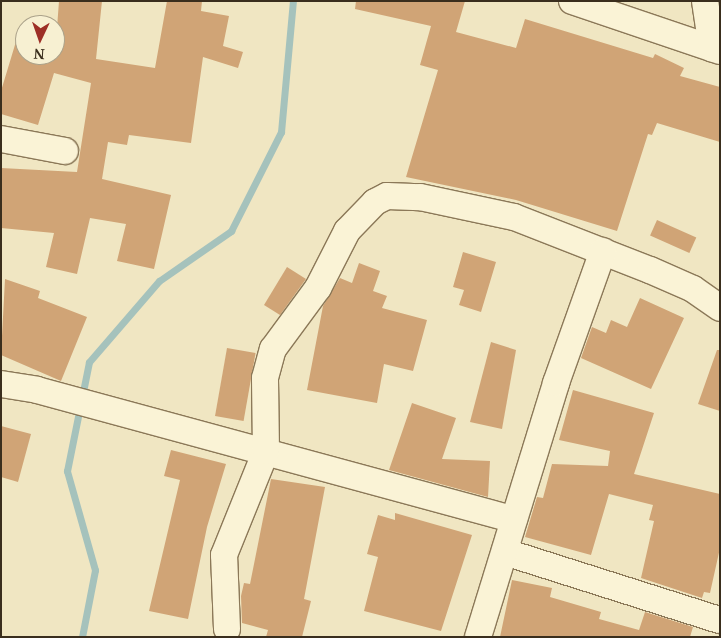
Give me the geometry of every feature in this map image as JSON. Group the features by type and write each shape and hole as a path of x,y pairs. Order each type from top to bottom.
{"street":[{"path":"572,1 716,50"},
{"path":"705,1 716,50"},
{"path":"1,139 65,152"},
{"path":"227,629 224,555 266,451 265,378 273,349 318,288 347,231 376,202 401,195 484,210 603,251 694,290 720,308"},
{"path":"478,637 514,520 603,251"},
{"path":"1,384 37,390 158,426 266,451 514,520"},
{"path":"505,552 720,620"}],"building":[{"path":"59,1 102,1 96,59 155,68 167,1 202,1 201,11 229,16 223,46 243,52 238,68 203,57 191,143 129,135 127,145 108,142 102,179 171,195 154,269 117,261 126,224 90,218 77,274 46,267 54,233 1,228 1,168 77,172 91,83 54,73 38,125 1,114 1,91 15,45 15,65 65,65 65,15 58,15"},
{"path":"356,1 465,1 456,32 516,48 525,19 653,58 655,54 684,68 680,76 720,87 720,142 657,123 652,135 648,134 617,231 516,200 406,177 438,70 420,65 431,26 355,9"},
{"path":"657,220 696,237 689,253 650,236"},
{"path":"463,252 496,262 481,312 459,305 464,290 453,287"},
{"path":"359,263 380,271 373,291 387,296 382,308 427,320 413,371 384,364 377,403 307,390 323,306 340,278 352,283"},
{"path":"287,267 306,279 280,315 264,305"},
{"path":"5,279 40,291 38,298 87,317 61,381 1,355"},
{"path":"640,298 684,318 651,389 581,358 592,327 606,333 611,320 627,327"},
{"path":"491,342 516,350 502,429 470,422"},
{"path":"227,348 256,353 244,421 215,416"},
{"path":"717,350 720,350 720,411 698,404"},
{"path":"573,390 654,413 634,474 720,494 720,548 710,593 704,592 702,598 641,578 654,521 649,520 653,505 609,494 591,555 525,537 537,497 543,498 552,464 608,466 610,451 559,440"},
{"path":"412,403 456,418 442,459 490,461 488,497 389,470"},
{"path":"1,426 31,434 18,482 1,477"},
{"path":"171,450 226,464 207,527 188,619 149,611 180,480 164,476"},
{"path":"271,479 325,487 304,599 311,601 302,637 266,637 268,630 242,623 241,596 244,583 250,584"},
{"path":"395,513 472,535 441,631 364,611 378,557 367,554 378,515 395,520"},
{"path":"512,580 552,588 550,597 601,612 599,619 639,630 645,612 693,627 690,637 500,637"}],"waterway":[{"path":"82,637 95,570 67,471 89,362 159,281 231,231 281,132 293,1"}]}
